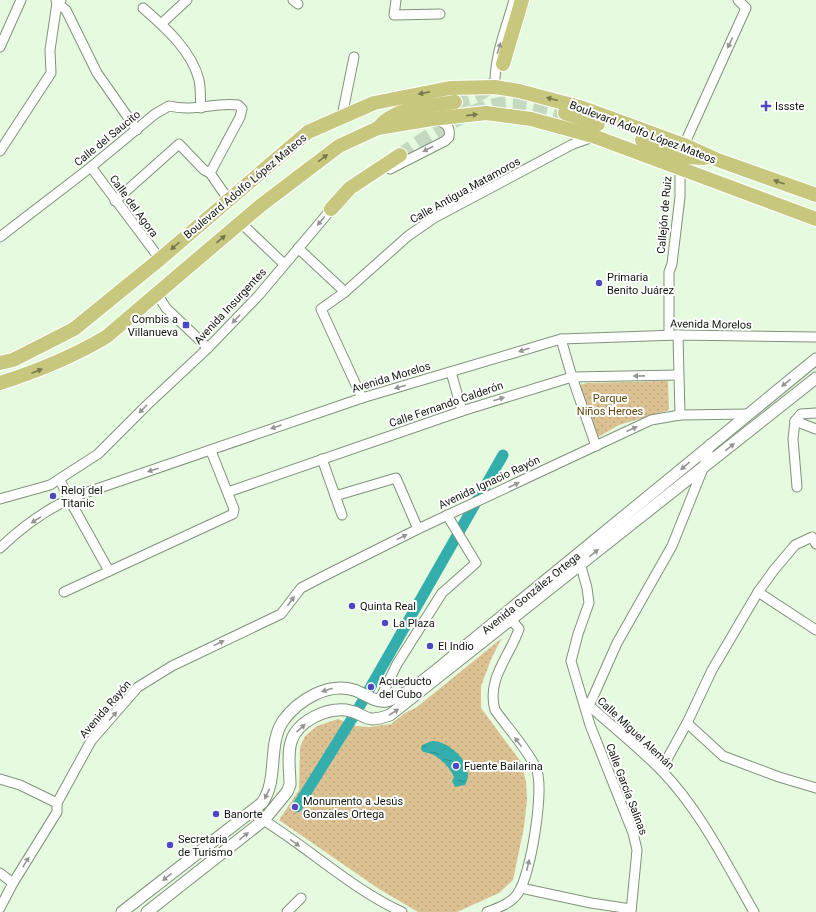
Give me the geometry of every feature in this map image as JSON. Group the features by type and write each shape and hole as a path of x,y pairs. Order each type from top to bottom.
{"main road":[{"path":"502,64 522,0"},
{"name":"Boulevard Adolfo López Mateos","path":"0,367 6,361 74,329 160,259 228,199 308,132 374,103 450,88 495,87 519,90 583,108 684,145 714,159 816,195"},
{"path":"378,128 386,119 398,112 455,102"},
{"name":"Boulevard Adolfo López Mateos","path":"0,383 37,371 81,351 106,337 260,206 339,146 378,128 432,119 486,113 531,119 593,136 816,219"},
{"path":"565,113 586,119 686,157 714,159"},
{"path":"331,209 350,188 400,155"}],"street":[{"path":"0,47 21,0"},
{"path":"161,24 187,0"},
{"path":"396,0 394,15 440,14"},
{"path":"495,87 495,71 498,53 514,0"},
{"path":"684,145 746,8 738,0"},
{"path":"58,1 66,10 97,73 137,130"},
{"path":"0,151 51,73 50,50 58,1"},
{"path":"143,8 161,24 193,60 200,81 201,108"},
{"path":"342,116 354,57"},
{"name":"Calle del Saucito","path":"0,237 91,167 155,114 170,106 183,109 201,108 225,103 238,104 242,109 240,117 210,173"},
{"name":"Avenida Insurgentes","path":"0,499 50,485 60,480 98,454 147,405 208,348 258,296 331,209 392,168 445,141 449,137 449,129 445,124 432,119"},
{"name":"Calle Antigua Matamoros","path":"362,398 321,309 345,292 408,236 434,218 573,144 593,136"},
{"path":"115,201 179,144 204,170 210,173 228,199"},
{"name":"Calle del Agora","path":"91,167 115,201 160,259"},
{"name":"Callejón de Ruiz","path":"680,168 680,197 672,264 669,272 680,415"},
{"path":"241,223 284,264"},
{"path":"298,248 345,292"},
{"path":"157,294 166,308 208,348"},
{"name":"Avenida Morelos","path":"0,548 30,523 69,499 362,398 561,339 674,335 816,337"},
{"path":"561,339 572,377 596,446"},
{"name":"Avenida González Ortega","path":"147,912 264,820 287,792 290,785 291,741 294,734 312,717 322,712 333,710 348,710 366,719 377,720 390,715 579,559 710,444 816,359"},
{"path":"451,372 462,411"},
{"name":"Calle Fernando Calderón","path":"228,492 462,411 572,377 678,375"},
{"name":"Avenida González Ortega","path":"579,559 704,466 816,378"},
{"path":"797,487 793,439 795,421 801,414 814,413"},
{"name":"Avenida Ignacio Rayón","path":"261,624 281,614 301,588 447,515 651,420 680,415 748,414"},
{"path":"795,421 816,429"},
{"path":"586,704 617,643 672,546 704,466 710,444"},
{"path":"64,592 233,514 234,509 228,492 210,451"},
{"path":"322,459 342,516"},
{"path":"335,496 396,478 418,529"},
{"path":"60,480 109,571"},
{"path":"122,912 262,803 267,796 271,785 275,744 280,728 283,722 296,707 323,691 334,688 354,690 379,701 401,658 442,594 476,563 447,515"},
{"path":"661,770 687,723 712,670 758,592 774,570 795,546 812,537 816,544"},
{"name":"Calle Miguel Alemán","path":"579,559 589,603 578,634 571,661 586,704 661,770 710,835 754,912"},
{"path":"758,592 816,630"},
{"path":"487,912 499,908 510,901 518,895 521,888 534,837 540,784 536,768 495,710 496,676 519,629 509,616"},
{"name":"Avenida González Ortega","path":"379,701 396,698 412,688 509,616"},
{"name":"Avenida Rayón","path":"0,908 13,883 57,812 57,803 91,741 138,687 172,666 261,624"},
{"name":"Calle García Salinas","path":"586,704 590,725 633,833 637,850 631,910"},
{"path":"687,723 723,756 779,777 816,788"},
{"path":"0,779 20,785 57,803"},
{"path":"250,812 264,820 325,865 381,902 402,912"},
{"path":"0,872 13,883"},
{"path":"521,888 631,910"},
{"path":"287,912 301,898"},
{"path":"381,902 387,912"}],"green space":[{"name":"Parque Niños Heroes","path":"668,381 669,410 619,425 598,437 580,385 587,383"},
{"path":"502,638 492,657 481,686 481,708 521,762 526,782 527,800 524,827 513,880 499,893 457,912 418,912 379,889 279,820 299,790 300,747 305,736 317,726 338,719 356,726 369,727 391,724 405,713 417,707"}],"water":[{"name":"Fuente Bailarina","path":"432,741 446,745 460,756 465,763 467,770 468,778 465,785 455,787 452,781 454,777 442,760 423,752 421,749 422,745"}],"waterway":[{"name":"Acueducto del Cubo","path":"297,807 358,709 503,455"}],"tunnel":[{"path":"455,102 476,96 486,90 494,82"},
{"path":"400,155 465,115 493,105 507,103 520,104 565,113"}],"place":[{"name":"Issste","path":"766,106"},
{"name":"Primaria Benito Juárez","path":"599,283"},
{"name":"Combis a Villanueva","path":"186,325"},
{"name":"Reloj del Titanic","path":"53,496"},
{"name":"Quinta Real","path":"352,606"},
{"name":"La Plaza","path":"385,623"},
{"name":"El Indio","path":"430,646"},
{"name":"Acueducto del Cubo","path":"371,687"},
{"name":"Fuente Bailarina","path":"456,766"},
{"name":"Monumento a Jesús Gonzales Ortega","path":"295,807"},
{"name":"Banorte","path":"216,814"},
{"name":"Secretaria de Turismo","path":"170,845"}]}
